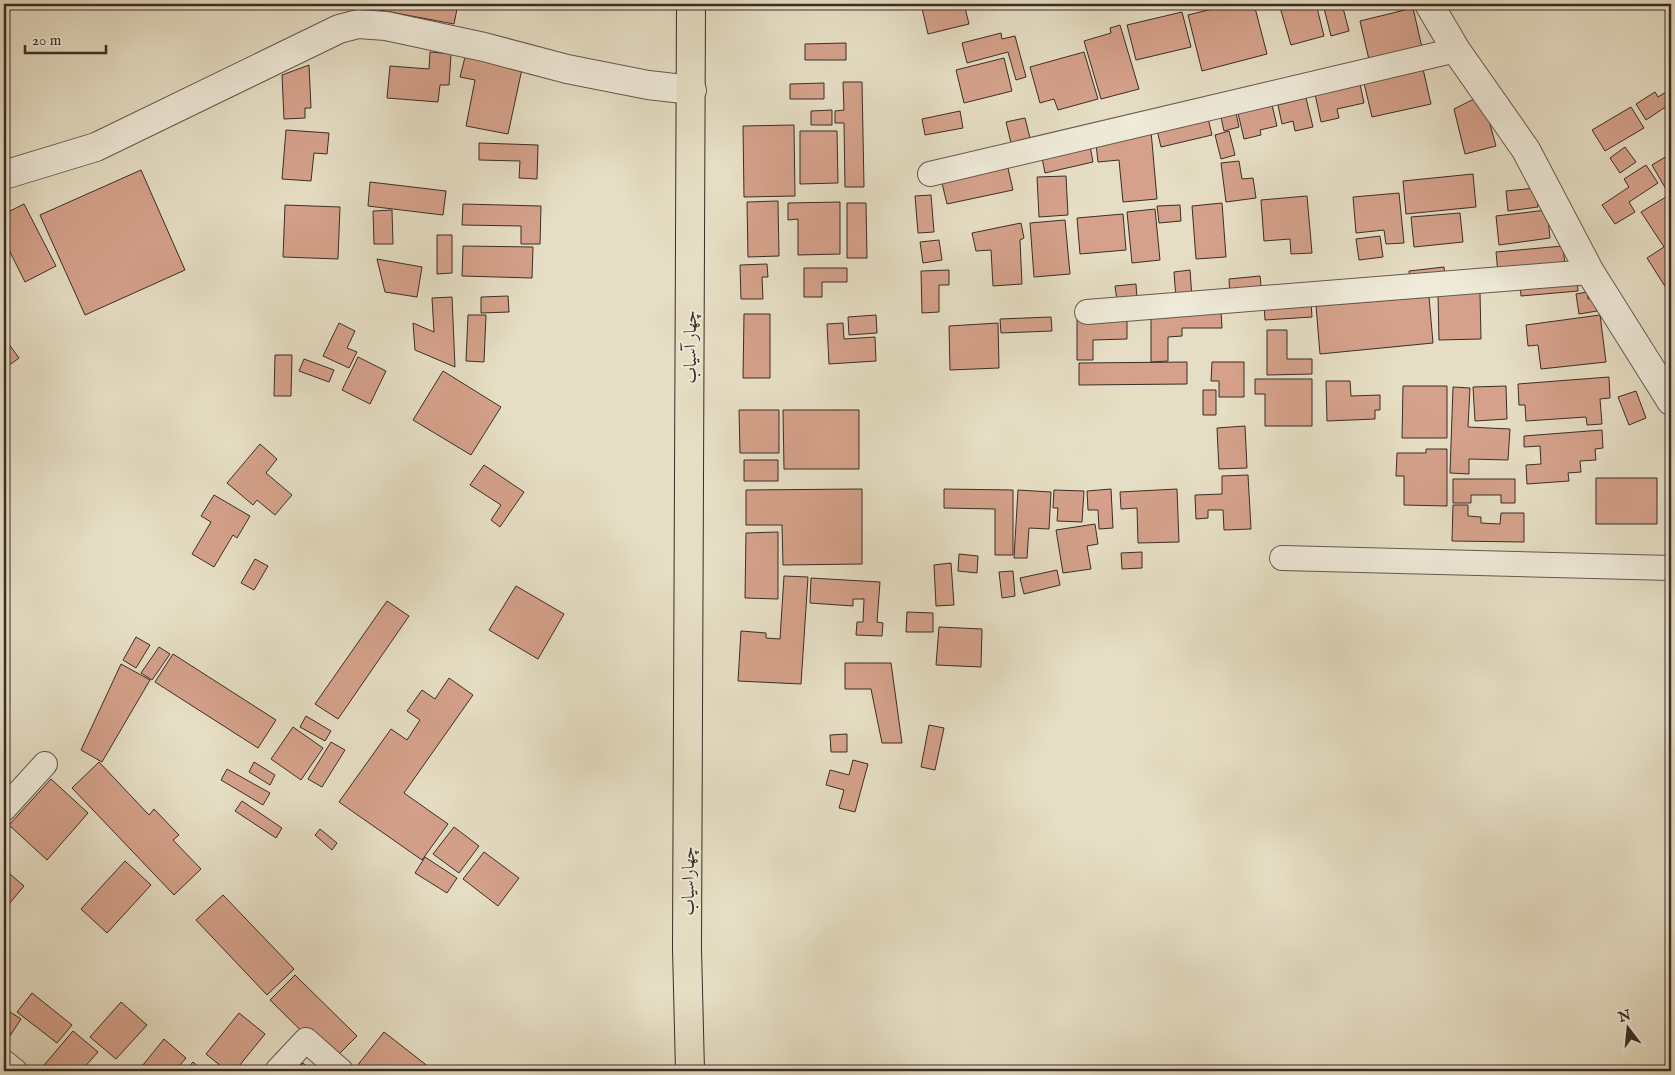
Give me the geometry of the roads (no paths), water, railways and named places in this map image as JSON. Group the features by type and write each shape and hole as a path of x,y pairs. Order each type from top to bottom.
{"highway":[{"name":"چهار آسیاب","path":"688,691 691,4"},
{"name":"چهاراسیاب","path":"688,691 687,949 690,1071"}],"street":[{"path":"1428,4 1456,50 1526,150 1590,272 1671,400"},
{"path":"4,175 96,147 339,29 358,24 386,26 475,45 568,69 639,83 692,90"},
{"path":"930,174 1456,50"},
{"path":"1087,312 1590,272"},
{"path":"1282,558 1671,568"},
{"path":"4,809 45,764"},
{"path":"277,1071 306,1040 341,1071"},
{"path":"4,1062 15,1071"}]}
